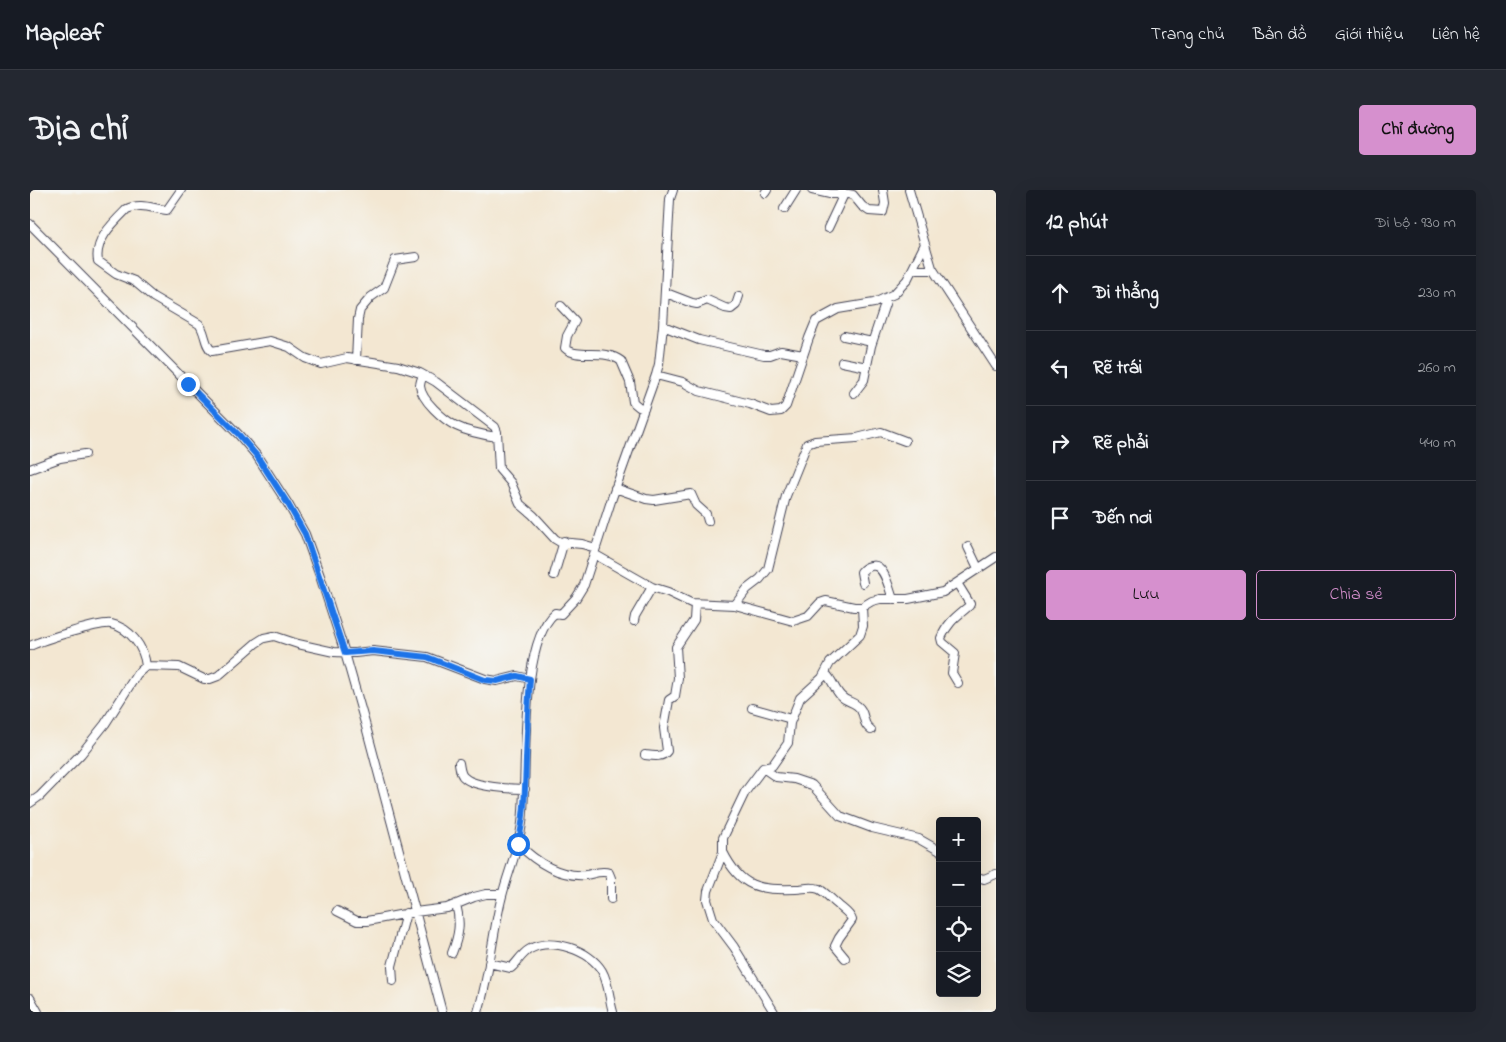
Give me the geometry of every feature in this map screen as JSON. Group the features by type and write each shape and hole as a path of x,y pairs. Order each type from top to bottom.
{"street":[{"path":"181,190 167,210 143,206 132,206 127,209 104,236 98,248 98,261 116,274 134,281 153,297 199,324 209,349 212,351 270,341 289,347 305,358 321,364 342,358 398,366 423,375 492,423 498,437 499,469 511,483 520,504 533,514 555,539 582,544 652,587 695,604 735,605 793,620 808,616 820,603 826,601 862,607 872,601 927,596 949,589 996,557"},
{"path":"478,1012 502,894 518,844 522,824 532,660 545,624 555,613 561,614 576,598 584,585 656,375 663,326 670,199 673,190"},
{"path":"784,209 796,190"},
{"path":"812,190 830,194 853,195 862,206 869,210 883,212 885,203 883,190"},
{"path":"909,190 932,270 996,366"},
{"path":"828,228 844,194"},
{"path":"30,224 239,435 257,456 305,534 345,653 442,1012"},
{"path":"656,375 683,382 699,391 776,412 784,410 816,321 838,309 874,303 894,294 907,280 925,244"},
{"path":"356,360 360,310 370,297 384,288 395,260 416,257"},
{"path":"914,268 918,270 932,270"},
{"path":"666,293 692,304 707,300 731,309 736,305 739,296"},
{"path":"854,393 864,380 872,342 887,298"},
{"path":"561,306 575,319 567,336 565,348 570,352 618,358 630,382 634,402 644,409"},
{"path":"663,326 699,340 764,355 781,351 803,355"},
{"path":"844,336 872,342"},
{"path":"842,362 867,367"},
{"path":"423,375 420,384 422,394 431,406 443,416 458,427 498,437"},
{"path":"735,605 747,588 760,579 768,569 786,496 807,444 815,441 858,438 881,432 905,441"},
{"path":"30,469 60,458 85,454"},
{"path":"616,488 654,500 691,494 696,505 706,514 708,521"},
{"path":"554,575 564,542"},
{"path":"968,547 978,568"},
{"path":"863,583 862,569 874,565 878,566 882,570 893,599"},
{"path":"957,583 970,604 948,624 941,638 942,642 955,653 952,673 958,683"},
{"path":"634,621 634,616 652,587"},
{"path":"645,755 655,756 666,753 664,728 669,700 675,696 678,678 676,646 694,620 695,604"},
{"path":"774,1012 734,947 713,919 707,900 708,891 723,852 723,838 745,792 763,768 772,766 788,743 791,719 800,698 825,673 830,663 860,635 863,626 862,607"},
{"path":"30,646 79,629 110,623 131,634 141,650 146,666"},
{"path":"30,803 38,799 81,754 105,725 137,674 146,666 179,667 204,679 210,679 218,676 256,643 274,636 318,649 345,653 373,651 427,657 485,680 497,681 517,676 530,679"},
{"path":"825,673 833,681 841,697 854,703 861,710 864,724 872,730"},
{"path":"752,708 791,719"},
{"path":"459,763 462,775 469,781 503,788 525,789"},
{"path":"763,768 776,777 794,779 812,785 840,816 872,828 920,839 936,849"},
{"path":"518,844 542,865 554,870 584,875 602,871 608,873 611,878 611,899"},
{"path":"723,852 739,877 751,885 770,888 818,889 846,911 852,920 838,938 835,946 845,958"},
{"path":"981,878 984,879 996,874"},
{"path":"337,910 356,921 367,921 406,913 447,908 486,894 502,894"},
{"path":"452,953 457,942 460,922 456,904"},
{"path":"393,981 392,966 406,913"},
{"path":"489,963 511,968 532,947 546,944 559,945 580,951 590,957 602,972 613,1012"},
{"path":"30,998 38,1012"}],"route":[{"path":"188,384 239,435 257,456 288,504 305,534 345,653 373,651 427,657 485,680 497,681 517,676 530,679 525,789 518,844"}]}
